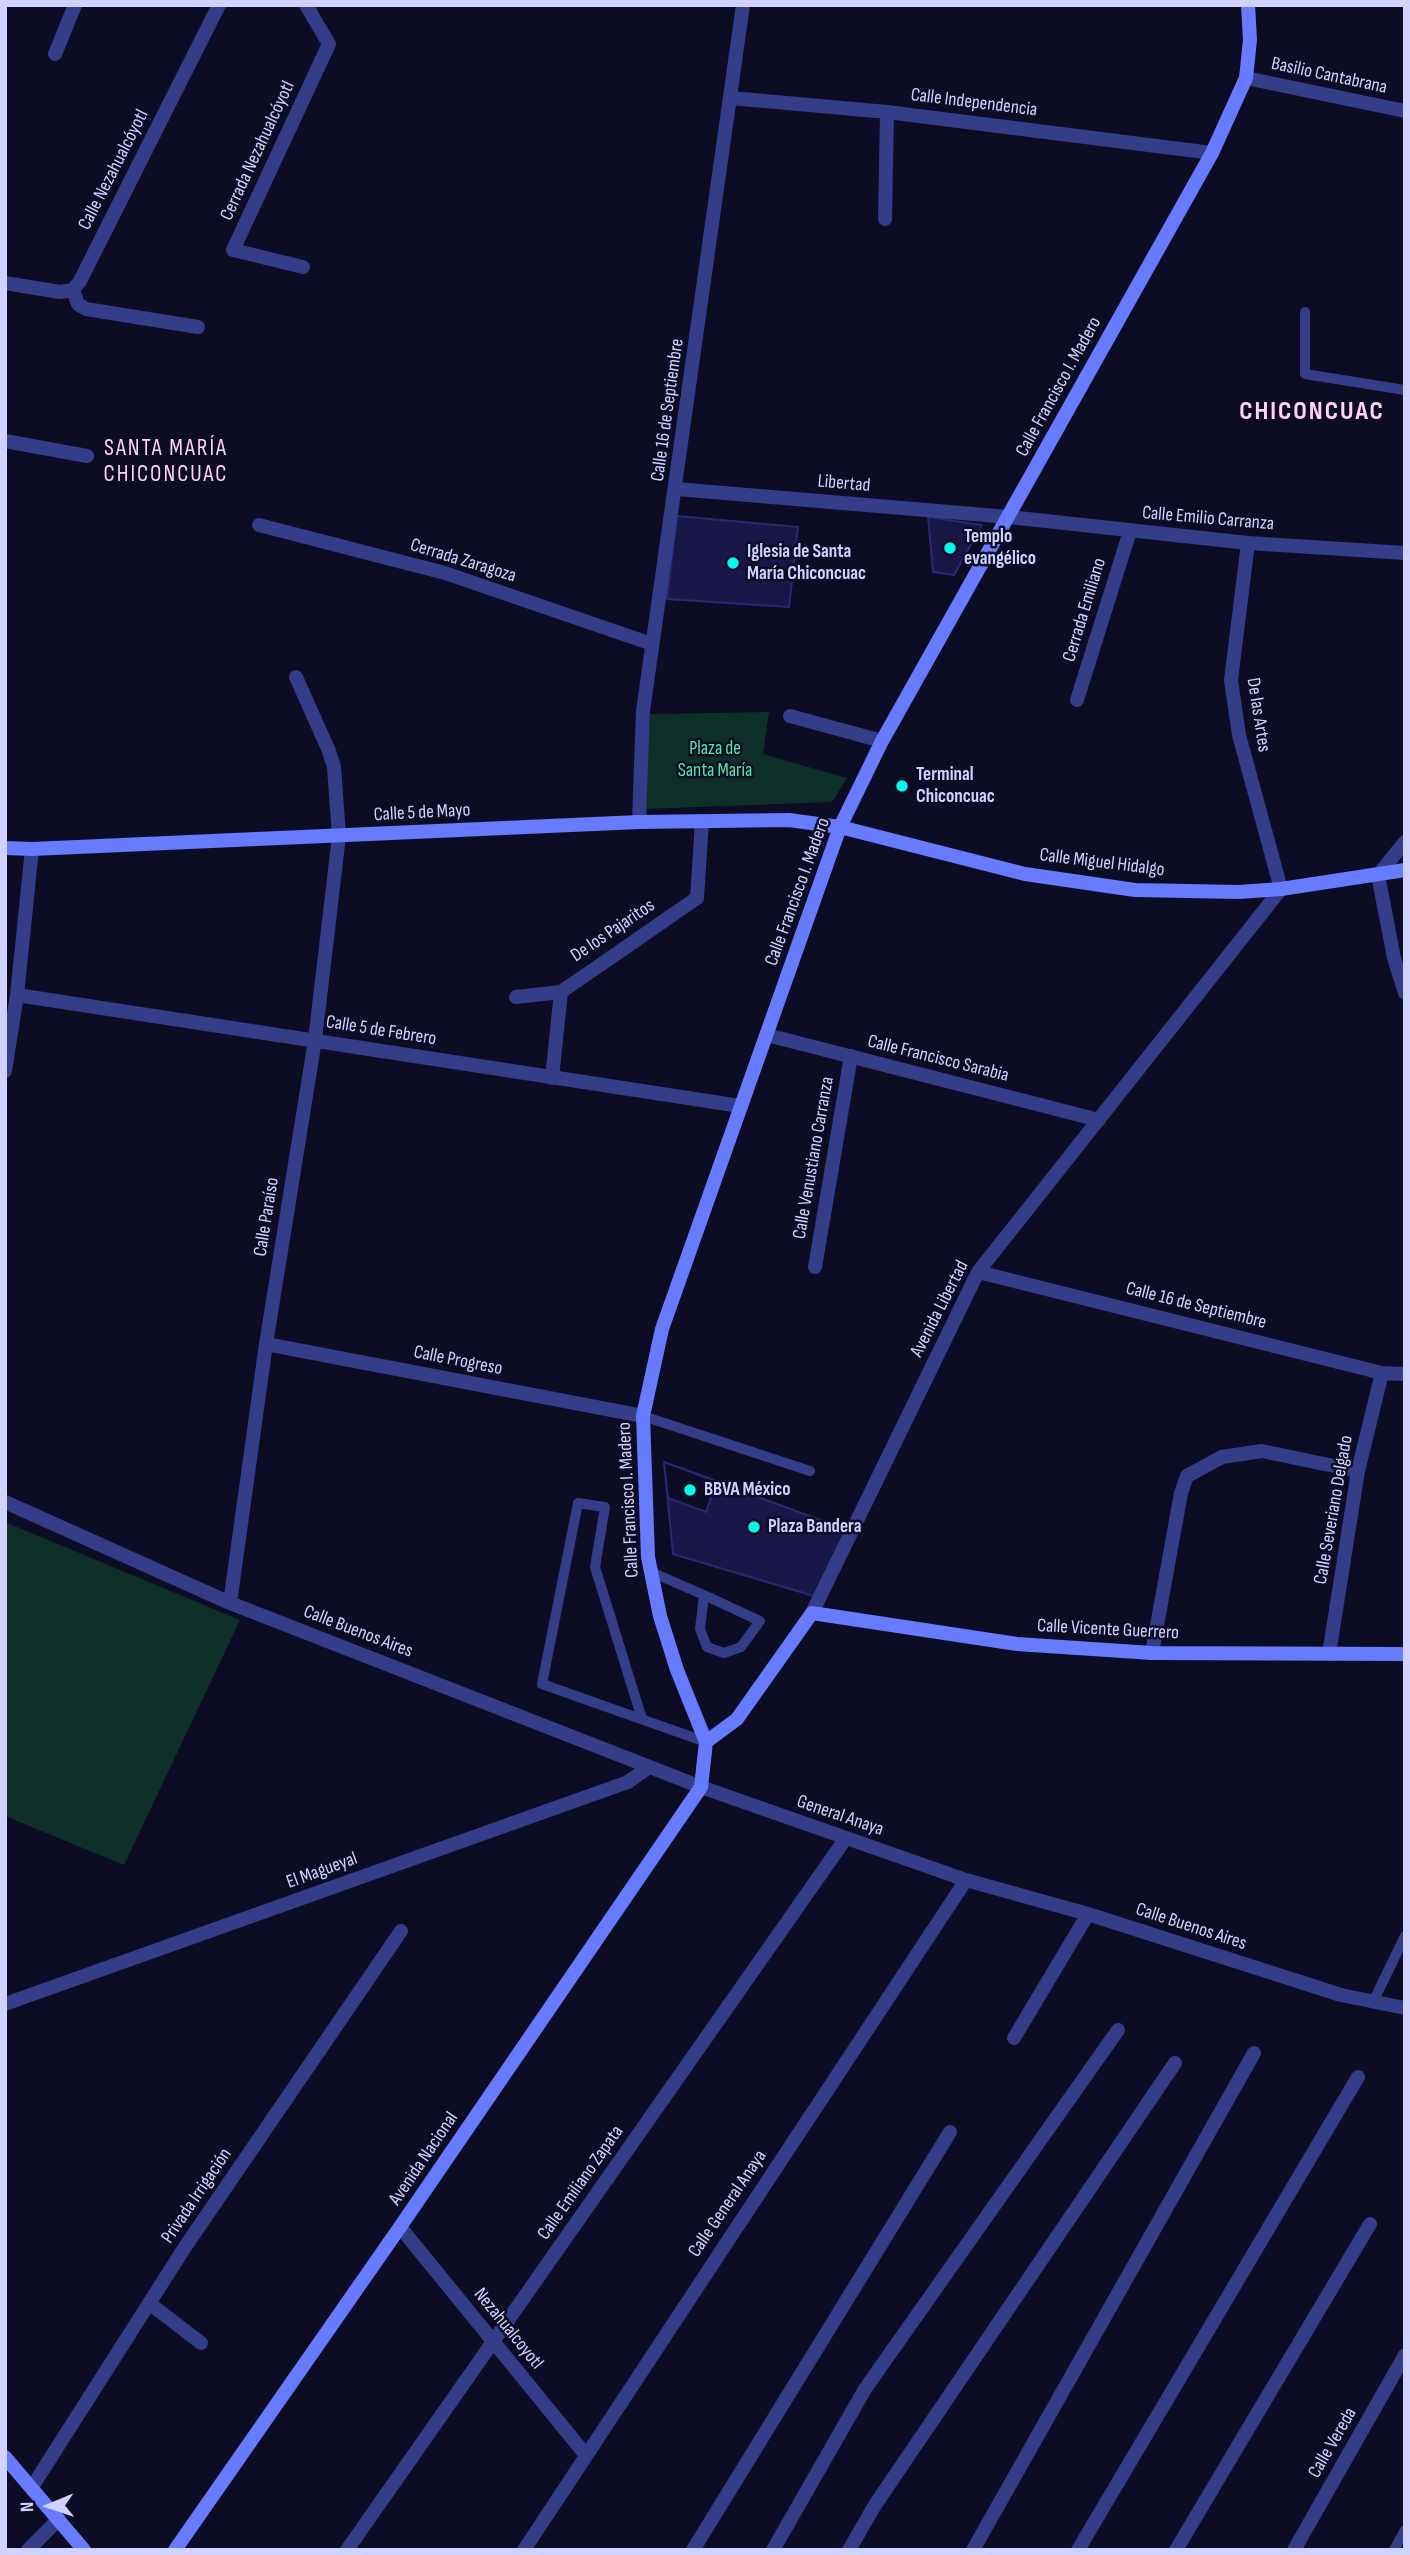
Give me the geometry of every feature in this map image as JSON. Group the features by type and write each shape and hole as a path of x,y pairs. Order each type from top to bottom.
{"main road":[{"name":"Calle Francisco I. Madero","path":"701,1787 706,1742 677,1670 660,1616 651,1572 643,1416 662,1329 840,827 882,741 1212,153 1246,78 1250,40 1248,5"},
{"name":"Calle 5 de Mayo","path":"5,848 32,849 639,822 789,820 840,827"},
{"name":"Calle Miguel Hidalgo","path":"840,827 1025,873 1135,890 1238,892 1281,889 1405,870"},
{"name":"Calle Vicente Guerrero","path":"812,1613 1017,1644 1152,1653 1405,1654"},
{"name":"Avenida Libertad","path":"706,1742 737,1719 812,1613"},
{"name":"Avenida Nacional","path":"175,2550 701,1787"},
{"path":"5,2457 84,2550"}],"street":[{"path":"55,54 75,5"},
{"name":"Calle Nezahualcóyotl","path":"73,290 80,281 219,5"},
{"name":"Cerrada Nezahualcóyotl","path":"303,267 233,250 329,44 306,5"},
{"name":"Calle 16 de Septiembre","path":"639,822 643,711 743,5"},
{"name":"Basilio Cantabrana","path":"1246,78 1405,111"},
{"name":"Calle Independencia","path":"731,97 887,111 1212,153"},
{"path":"885,219 887,111"},
{"path":"5,283 60,292 73,290 78,304 86,309 198,327"},
{"path":"5,442 87,456"},
{"name":"Libertad","path":"676,489 1009,517"},
{"name":"Calle Emilio Carranza","path":"1009,517 1248,543 1405,552"},
{"name":"Cerrada Zaragoza","path":"259,525 445,573 652,644"},
{"name":"Cerrada Emiliano","path":"1077,700 1130,531"},
{"name":"De las Artes","path":"1248,543 1231,680 1239,735 1281,889"},
{"name":"Calle Paraíso","path":"230,1603 266,1344 315,1040 339,836 334,767 296,677"},
{"path":"790,716 882,741"},
{"name":"De los Pajaritos","path":"561,992 697,898 702,822"},
{"path":"1405,842 1378,875 1394,958 1405,993"},
{"path":"5,1071 17,995 32,849"},
{"name":"Avenida Libertad","path":"812,1613 978,1272 1281,889"},
{"path":"516,996 561,992 552,1078"},
{"name":"Calle 5 de Febrero","path":"17,995 740,1106"},
{"name":"Calle Francisco Sarabia","path":"767,1035 1099,1120"},
{"name":"Calle Venustiano Carranza","path":"815,1266 851,1056"},
{"name":"Calle 16 de Septiembre","path":"978,1272 1382,1373 1405,1374"},
{"name":"Calle Progreso","path":"266,1344 643,1416"},
{"name":"Calle Severiano Delgado","path":"1329,1654 1358,1471 1382,1373"},
{"path":"1152,1653 1186,1476 1222,1457 1262,1451 1358,1471"},
{"name":"Calle Buenos Aires","path":"5,1502 230,1603 701,1787"},
{"name":"El Magueyal","path":"5,2004 628,1782 649,1767"},
{"name":"General Anaya","path":"701,1787 966,1880"},
{"name":"Calle Emiliano Zapata","path":"347,2550 846,1838"},
{"name":"Calle Buenos Aires","path":"966,1880 1088,1914 1341,1995 1405,2008"},
{"name":"Calle General Anaya","path":"524,2550 966,1880"},
{"path":"1014,2038 1088,1914"},
{"name":"Privada Irrigación","path":"32,2487 149,2303 401,1931"},
{"path":"774,2550 865,2389 1118,2030"},
{"path":"973,2550 1254,2053"},
{"path":"849,2550 875,2505 1175,2063"},
{"path":"1079,2550 1358,2077"},
{"path":"693,2550 950,2132"},
{"path":"1175,2550 1370,2224"},
{"name":"Nezahualcoyotl","path":"400,2227 585,2454"},
{"path":"149,2303 201,2343"},
{"name":"Calle Vereda","path":"1294,2550 1405,2355"},
{"path":"28,2550 59,2519"}],"lane":[{"path":"1305,312 1305,374 1405,390"},
{"path":"643,1416 810,1471"},
{"path":"642,1719 595,1567 605,1507 578,1503 542,1684 706,1742"},
{"path":"651,1572 704,1595 760,1621 741,1647 724,1653 707,1647 700,1629 704,1595"},
{"path":"1374,2000 1405,1936"},
{"path":"1394,2550 1405,2530"}],"green space":[{"name":"Plaza de Santa María","path":"769,712 763,754 847,778 832,802 645,809 650,714"},
{"path":"5,1522 240,1620 124,1865 5,1816"}],"building":[{"name":"Iglesia de Santa María Chiconcuac","path":"677,516 798,527 789,607 667,599"},
{"name":"Templo evangélico","path":"928,517 982,525 954,575 933,572"},
{"name":"Plaza Bandera","path":"664,1462 847,1530 814,1596 673,1554"},
{"name":"BBVA México","path":"664,1462 717,1481 706,1512 668,1498"}],"place":[{"name":"Templo evangélico","path":"950,548"},
{"name":"Iglesia de Santa María Chiconcuac","path":"733,563"},
{"name":"Terminal Chiconcuac","path":"902,786"},
{"name":"BBVA México","path":"690,1490"},
{"name":"Plaza Bandera","path":"754,1527"}],"district":[{"name":"CHICONCUAC","path":"1312,412"},
{"name":"SANTA MARÍA CHICONCUAC","path":"166,462"}]}
